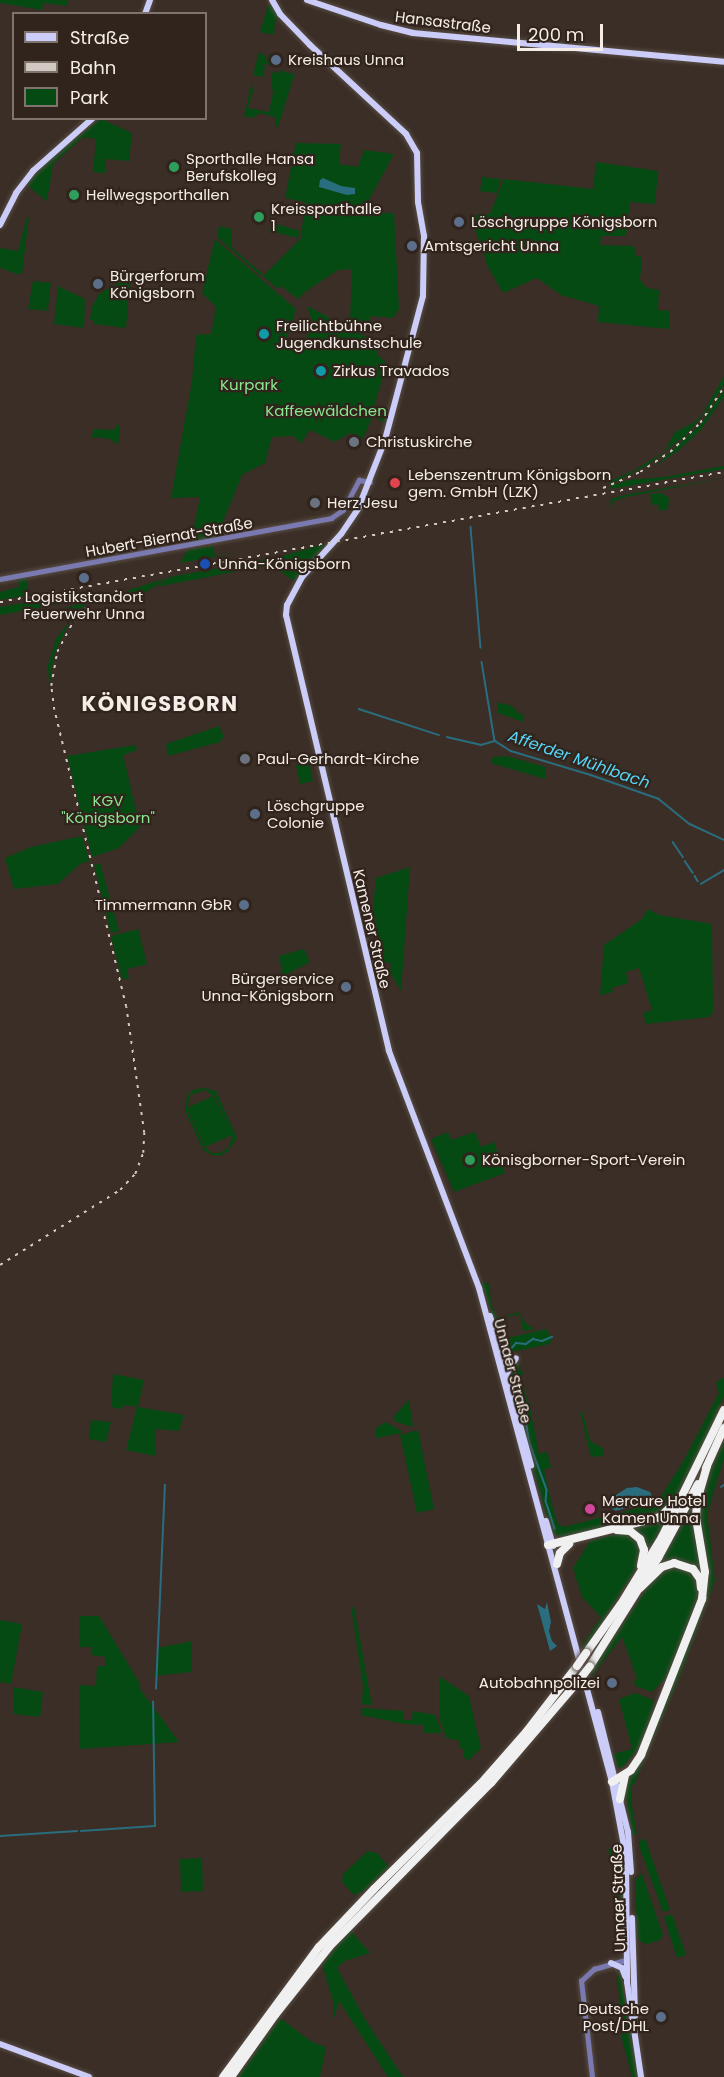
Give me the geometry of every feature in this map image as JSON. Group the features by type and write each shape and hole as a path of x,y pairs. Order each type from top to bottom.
{"highway":[{"path":"401,1868 499,1764 637,1586 690,1485 724,1410"},
{"path":"223,2077 321,1951 392,1876 491,1784 580,1679 590,1666 707,1466 724,1428"},
{"path":"620,1798 626,1775 642,1755 702,1599 705,1572 696,1518 697,1501 707,1466"},
{"path":"551,1547 660,1517 672,1508 690,1485"},
{"path":"551,1547 618,1530 636,1535 643,1545 644,1557 637,1586"},
{"path":"557,1564 560,1553 569,1544"},
{"path":"613,1779 631,1765 640,1753 698,1603 701,1584 693,1569 674,1563 662,1567 637,1586"},
{"path":"613,1779 626,1775"},
{"path":"231,2077 312,1962"}],"main road":[{"path":"272,0 285,17"},
{"path":"277,0 285,17"},
{"name":"Hansastraße","path":"307,0 412,33 724,62"},
{"name":"Kamener Straße","path":"285,17 310,45 406,134 417,153 419,207 424,241 422,303 385,440 370,482 346,527 307,570 291,597 286,612 389,1051 469,1255 484,1305"},
{"path":"0,225 9,204 33,171 56,148 91,120"},
{"name":"Unnaer Straße","path":"484,1305 493,1323 613,1779 620,1798 631,1857 627,1982 643,2077"},
{"path":"507,1374 516,1358"},
{"name":"Unnaer Straße","path":"501,1359 507,1374 613,1779 626,1857 626,1947 632,1974 635,2022 643,2077"},
{"path":"611,1963 621,1956 626,1947"},
{"path":"611,1963 622,1968 627,1982"},
{"path":"0,2044 89,2077"}],"street":[{"name":"Hubert-Biernat-Straße","path":"0,579 257,534 331,518 340,513 359,480 370,482"},
{"path":"592,2077 580,1981 586,1974 611,1963 629,1960"}],"green space":[{"path":"0,0 68,0 68,6 43,3 42,10 0,3"},
{"path":"269,3 280,17 275,20 274,35 260,32"},
{"path":"259,52 266,57 267,63 267,55 271,55 269,65 262,64 265,67 263,77 253,75"},
{"path":"280,70 292,74 295,72 278,127 275,127 275,117 260,113 253,118 244,116 252,82 253,91 248,108 269,112 273,93 271,81 273,71 279,73"},
{"path":"100,120 132,133 129,161 106,159 105,173 93,172 96,139 83,137 53,164 47,201 29,187 28,182 58,151"},
{"path":"296,143 341,144 339,164 358,167 364,150 394,154 369,200 369,213 394,213 399,309 393,318 371,316 366,330 350,322 352,269 338,270 298,299 281,286 278,289 263,276 301,238 305,202 285,198"},
{"path":"596,162 658,171 655,204 630,202 626,236 601,236 600,245 634,246 636,256 642,257 640,280 647,288 659,290 658,310 670,311 669,329 598,322 599,306 561,295 537,278 503,293 488,267 473,223 474,215 490,214 504,179 593,189"},
{"path":"482,177 501,179 497,193 480,191"},
{"path":"27,217 29,217 22,274 17,274 0,268 0,248 18,251"},
{"path":"272,223 300,231 298,238 270,231"},
{"path":"219,226 232,229 231,247 263,274 261,276 217,237"},
{"name":"Kurpark","path":"215,239 296,309 286,340 304,346 312,320 307,306 379,344 377,354 386,363 373,409 386,418 386,424 373,416 362,440 350,433 335,442 310,430 301,443 293,436 272,437 265,463 242,475 222,524 222,538 191,542 200,497 171,498 192,381 196,335 211,334 216,307 202,293"},
{"path":"130,280 126,328 93,324 93,320 90,320 92,307 98,295 113,285 114,288 117,283"},
{"path":"33,281 51,283 48,308 34,307 49,309 48,311 28,309"},
{"path":"58,286 85,299 84,328 54,324"},
{"path":"724,376 724,384 710,407 686,435 646,466 610,484 610,481 635,470 665,451 675,432 693,423 702,415"},
{"path":"724,390 724,397 700,431 679,450 654,467 701,424"},
{"path":"116,425 120,426 118,445 110,439 95,437 91,439 94,429 114,430"},
{"path":"724,466 724,469 611,489 610,486 629,480 664,477"},
{"path":"724,478 626,497 614,501 610,508 611,499 629,494"},
{"path":"662,493 669,498 668,509 659,511 658,504 652,505 650,494"},
{"path":"326,544 294,581 271,565 156,587 170,577 282,556"},
{"path":"213,546 215,556 236,553 180,563 188,550"},
{"path":"26,576 29,595 0,600 0,592 19,587 18,578"},
{"path":"167,578 134,600 128,590"},
{"path":"88,592 85,599 0,615 0,607"},
{"path":"88,601 68,625 54,655 50,682 50,708 48,665 56,639 79,609 65,608"},
{"path":"497,702 512,706 518,713 524,715 523,722 498,713"},
{"path":"219,726 224,737 220,742 168,756 166,744"},
{"name":"KGV \"Königsborn\"","path":"135,745 137,750 123,755 140,827 119,848 92,857 67,756"},
{"path":"507,756 546,767 545,779 491,763 493,757"},
{"path":"309,762 313,781 300,784 296,765"},
{"path":"82,836 89,861 80,864 58,884 14,889 5,858 31,847"},
{"path":"100,863 119,931 111,933 94,865"},
{"path":"410,867 401,991 390,972 391,963 383,962 373,908 376,878"},
{"path":"648,909 659,915 712,924 713,1012 709,1017 646,1024 643,1013 652,1010 639,968 626,972 628,983 612,988 613,992 600,995 604,945 642,919"},
{"path":"138,929 147,964 127,969 129,979 122,979 111,936"},
{"path":"304,949 310,962 283,976 279,956"},
{"path":"203,1088 216,1091 237,1138 228,1151 220,1156 203,1150 185,1111 187,1096 193,1090","holes":["205,1090 215,1097 232,1135 229,1147 220,1153 212,1153 204,1147 187,1110 190,1095"]},
{"path":"213,1096 232,1135 205,1147 187,1108"},
{"name":"Könisgborner-Sport-Verein","path":"448,1132 451,1140 475,1132 481,1147 494,1142 505,1173 454,1192 431,1139"},
{"path":"480,1279 485,1284 489,1283 491,1303 496,1316 500,1318 519,1312 526,1324 535,1329 523,1331 520,1314 502,1318 500,1320 504,1339 546,1329 552,1338 550,1344 506,1353"},
{"path":"514,1363 519,1364 520,1370 524,1372 521,1376 528,1403 533,1404 530,1406 539,1454 547,1452 551,1467 544,1470 553,1509 558,1524 564,1527 657,1503 684,1460 719,1393 716,1383 724,1377 724,1396 696,1460 671,1506 660,1514 563,1538 551,1532 522,1429 516,1389 511,1374"},
{"path":"113,1374 144,1380 138,1407 184,1415 179,1431 156,1429 155,1456 126,1450 137,1407 125,1405 121,1409 111,1407"},
{"path":"409,1400 413,1426 396,1422 393,1417"},
{"path":"582,1411 590,1441 604,1449 603,1456 593,1457 590,1454 580,1412"},
{"path":"91,1420 111,1422 106,1442 89,1439"},
{"path":"386,1422 402,1433 376,1438 376,1428"},
{"path":"418,1430 434,1509 417,1513 400,1435"},
{"path":"724,1440 724,1458 707,1514 715,1580 682,1671 633,1787 632,1784 632,1807 637,1834 633,1836 624,1789 703,1600 699,1502 703,1486"},
{"path":"695,1501 704,1580 690,1566 658,1567"},
{"path":"670,1513 646,1557 645,1550 625,1528"},
{"path":"623,1532 633,1535 640,1543 642,1554 639,1565 583,1651 582,1646 601,1617 582,1597 573,1568 590,1541"},
{"path":"671,1567 688,1569 696,1576 699,1584 695,1608 669,1674 652,1692 635,1686 634,1681 637,1678 622,1637 591,1677 590,1673 649,1585 660,1573"},
{"path":"351,1607 354,1607 372,1705 362,1704 363,1686"},
{"path":"79,1616 99,1616 140,1684 140,1689 179,1742 79,1749 79,1685 96,1686 97,1666 105,1666 106,1657 91,1655 91,1647 79,1647"},
{"path":"0,1620 22,1624 11,1684 0,1682"},
{"path":"192,1641 191,1672 154,1676 158,1648"},
{"path":"439,1676 469,1696 481,1748 468,1761 464,1757 464,1749 459,1748 460,1741 446,1738 439,1717"},
{"path":"13,1687 43,1692 40,1717 14,1714"},
{"path":"635,1693 653,1700 654,1706 640,1747 622,1768 617,1767 613,1754 632,1749 619,1699"},
{"path":"362,1708 403,1711 404,1720 412,1720 413,1711 435,1715 442,1733 423,1733 423,1725 405,1724 361,1715"},
{"path":"645,1838 670,1910 663,1912 639,1846 639,1842"},
{"path":"608,1849 613,1849 617,1857 623,1879 622,1922 618,1943 620,1913 617,1877"},
{"path":"368,1851 377,1853 389,1867 364,1891 354,1895 342,1882 343,1874"},
{"path":"202,1858 203,1891 181,1892 180,1859"},
{"path":"639,1874 642,1874 663,1935 660,1940 647,1944 641,1942 637,1936 635,1877 639,1878"},
{"path":"672,1914 686,1955 677,1958 664,1917"},
{"path":"350,1930 370,1953 345,1961 337,1968 365,2019 403,2077 388,2077 339,2001 333,2022 333,2001 322,1964"},
{"path":"617,1969 621,1976 638,2077 632,2077 622,2039"},
{"path":"280,2018 312,2042 326,2047 320,2077 238,2077"}],"water":[{"path":"323,178 341,186 355,188 355,194 347,195 319,187 320,180"},
{"path":"637,1487 650,1492 654,1501 615,1511 612,1508 616,1495 627,1488"},
{"path":"547,1602 551,1622 549,1631 552,1641 557,1646 550,1651 537,1604 545,1609"}],"waterway":[{"name":"Afferder Mühlbach","path":"471,527 481,648"},
{"name":"Afferder Mühlbach","path":"482,662 495,741 511,751 591,775 659,799 690,824 724,840"},
{"path":"359,709 439,735"},
{"path":"447,737 481,745 495,741"},
{"path":"673,842 683,857"},
{"path":"685,861 693,873"},
{"path":"701,884 724,870"},
{"path":"695,876 698,881"},
{"path":"510,1350 516,1343 526,1344 533,1339 542,1341 552,1337"},
{"path":"514,1367 521,1387 520,1400 525,1406"},
{"path":"526,1418 527,1408"},
{"path":"526,1419 529,1441 547,1490 546,1501 555,1529"},
{"path":"156,1689 165,1485"},
{"path":"81,1831 155,1826 153,1702"},
{"path":"0,1836 77,1831"}],"railway":[{"path":"603,488 640,472 670,452 700,423 724,387"},
{"path":"0,602 724,472"},
{"path":"0,1265 120,1190 135,1174 143,1153 144,1133 126,1007 54,710 51,686 57,652 73,622 90,603 117,591"}],"place":[{"name":"Kreishaus Unna","path":"276,60"},
{"name":"Sporthalle Hansa Berufskolleg","path":"174,167"},
{"name":"Hellwegsporthallen","path":"74,195"},
{"name":"Kreissporthalle 1","path":"259,217"},
{"name":"Löschgruppe Königsborn","path":"459,222"},
{"name":"Amtsgericht Unna","path":"412,246"},
{"name":"Bürgerforum Königsborn","path":"98,284"},
{"name":"Freilichtbühne Jugendkunstschule","path":"264,334"},
{"name":"Zirkus Travados","path":"321,371"},
{"name":"Christuskirche","path":"354,442"},
{"name":"Lebenszentrum Königsborn gem. GmbH (LZK)","path":"395,483"},
{"name":"Herz Jesu","path":"315,503"},
{"name":"Unna-Königsborn","path":"205,564"},
{"name":"Logistikstandort Feuerwehr Unna","path":"84,578"},
{"name":"Paul-Gerhardt-Kirche","path":"245,759"},
{"name":"Löschgruppe Colonie","path":"255,814"},
{"name":"Timmermann GbR","path":"244,905"},
{"name":"Bürgerservice Unna-Königsborn","path":"346,987"},
{"name":"Könisgborner-Sport-Verein","path":"470,1160"},
{"name":"Mercure Hotel Kamen Unna","path":"590,1509"},
{"name":"Autobahnpolizei","path":"612,1683"},
{"name":"Deutsche Post/DHL","path":"661,2017"}],"district":[{"name":"KÖNIGSBORN","path":"160,704"}],"park label":[{"name":"Kaffeewäldchen","path":"326,411"}]}
